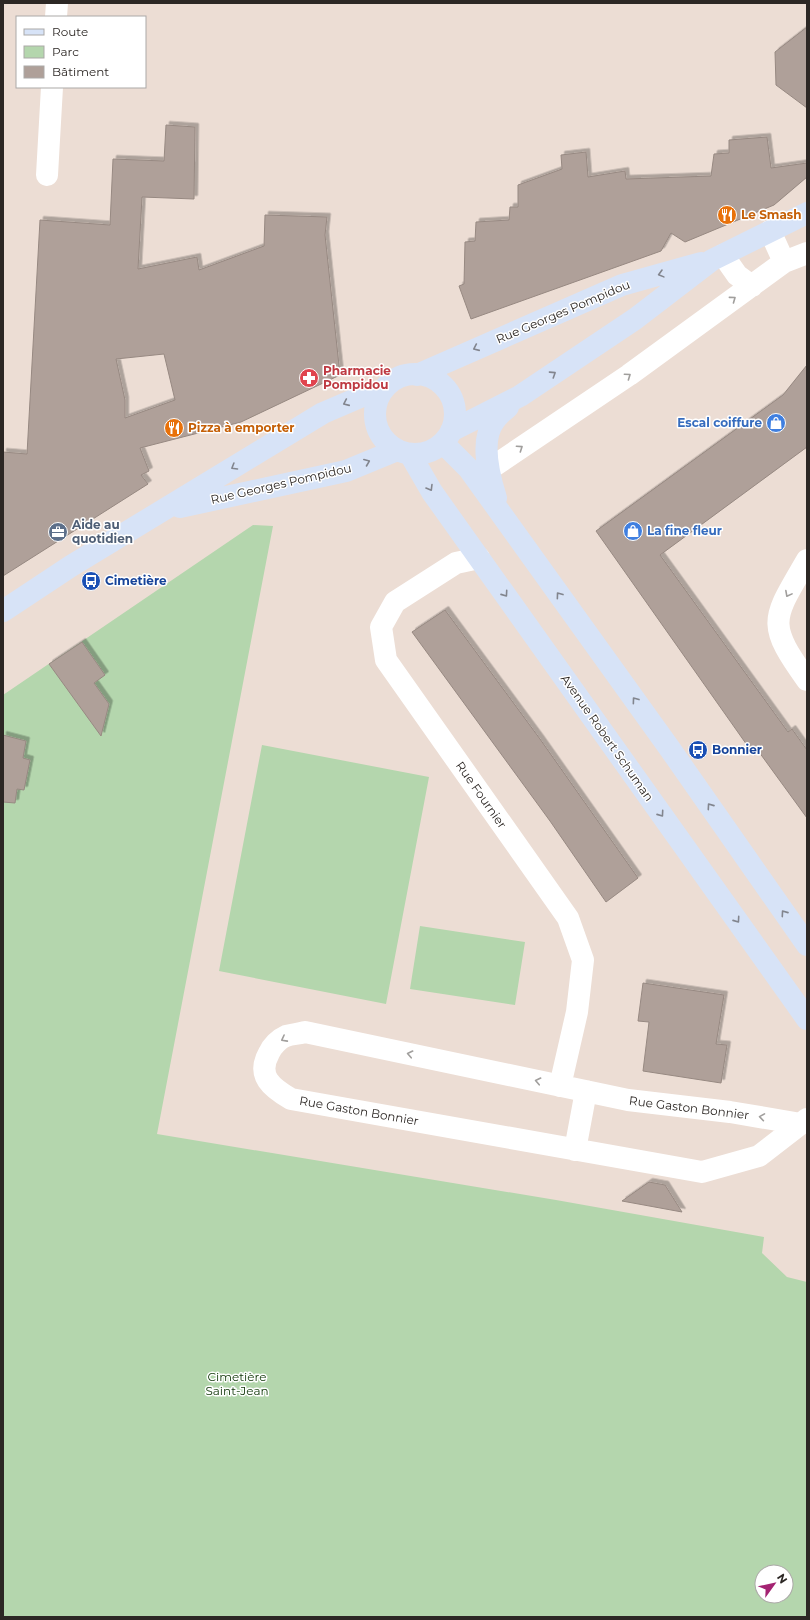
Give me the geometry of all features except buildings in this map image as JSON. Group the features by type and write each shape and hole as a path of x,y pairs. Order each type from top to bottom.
{"main road":[{"name":"Rue Georges Pompidou","path":"417,374 622,285 717,257 807,213"},
{"name":"Rue Georges Pompidou","path":"447,437 520,396 635,319 717,257"},
{"path":"417,374 438,382 451,399 454,410 454,421 447,437 433,450 422,454 404,452 384,438 376,423 375,412 378,400 383,390 398,378 417,374"},
{"name":"Rue Georges Pompidou","path":"3,611 163,510 323,413 365,395 383,390"},
{"path":"501,514 488,470 488,436 494,420 520,396"},
{"path":"447,437 670,749 807,945"},
{"name":"Rue Georges Pompidou","path":"163,510 346,471 404,452"},
{"name":"Avenue Robert Schuman","path":"404,452 807,1020"}],"street":[{"path":"56,16 57,3"},
{"path":"47,175 52,88"},
{"path":"770,231 784,262"},
{"path":"488,470 629,375 784,262 807,253"},
{"path":"717,257 752,286"},
{"name":"Rue Fournier","path":"479,558 456,563 395,602 381,627 386,660 568,918 584,960 577,1012 560,1086"},
{"path":"807,560 778,613 778,631 787,653 807,680"},
{"name":"Rue Gaston Bonnier","path":"305,1032 628,1100 804,1122 759,1156 702,1172 291,1099 276,1090 264,1075 264,1061 272,1046 285,1036 305,1032"},
{"path":"575,1150 586,1091"}],"green space":[{"name":"Cimetière Saint-Jean","path":"253,525 273,526 157,1134 556,1200 764,1237 762,1253 787,1277 807,1282 807,1617 3,1617 3,695"},
{"path":"262,745 429,777 386,1004 219,971"},
{"path":"420,926 525,942 515,1005 410,989"}],"place":[{"name":"Le Smash","path":"727,215"},
{"name":"Pharmacie Pompidou","path":"309,378"},
{"name":"Escal coiffure","path":"776,423"},
{"name":"Pizza à emporter","path":"174,428"},
{"name":"La fine fleur","path":"633,531"},
{"name":"Aide au quotidien","path":"58,532"},
{"name":"Cimetière","path":"91,581"},
{"name":"Bonnier","path":"698,750"}]}
